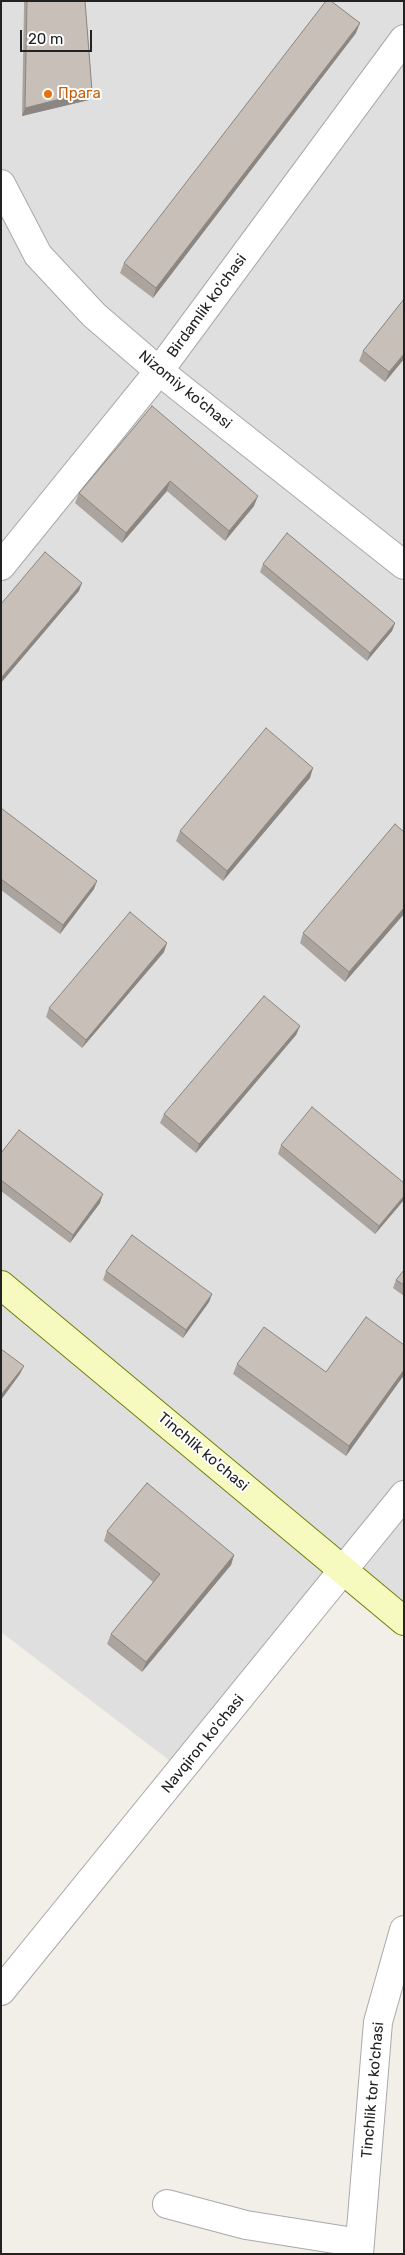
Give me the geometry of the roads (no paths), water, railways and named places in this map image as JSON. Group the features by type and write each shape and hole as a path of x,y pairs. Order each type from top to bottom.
{"main road":[{"name":"Tinchlik ko'chasi","path":"1,1285 404,1621"}],"street":[{"name":"Birdamlik ko'chasi","path":"1,566 159,371 404,39"},
{"name":"Nizomiy ko'chasi","path":"1,184 38,255 94,315 159,371 404,565"},
{"name":"Navqiron ko'chasi","path":"1,1992 404,1495"},
{"name":"Tinchlik tor ko'chasi","path":"359,2248 378,2022 404,1930"},
{"path":"167,2204 246,2225 359,2248"}],"place":[{"name":"Прага","path":"48,94"}]}
